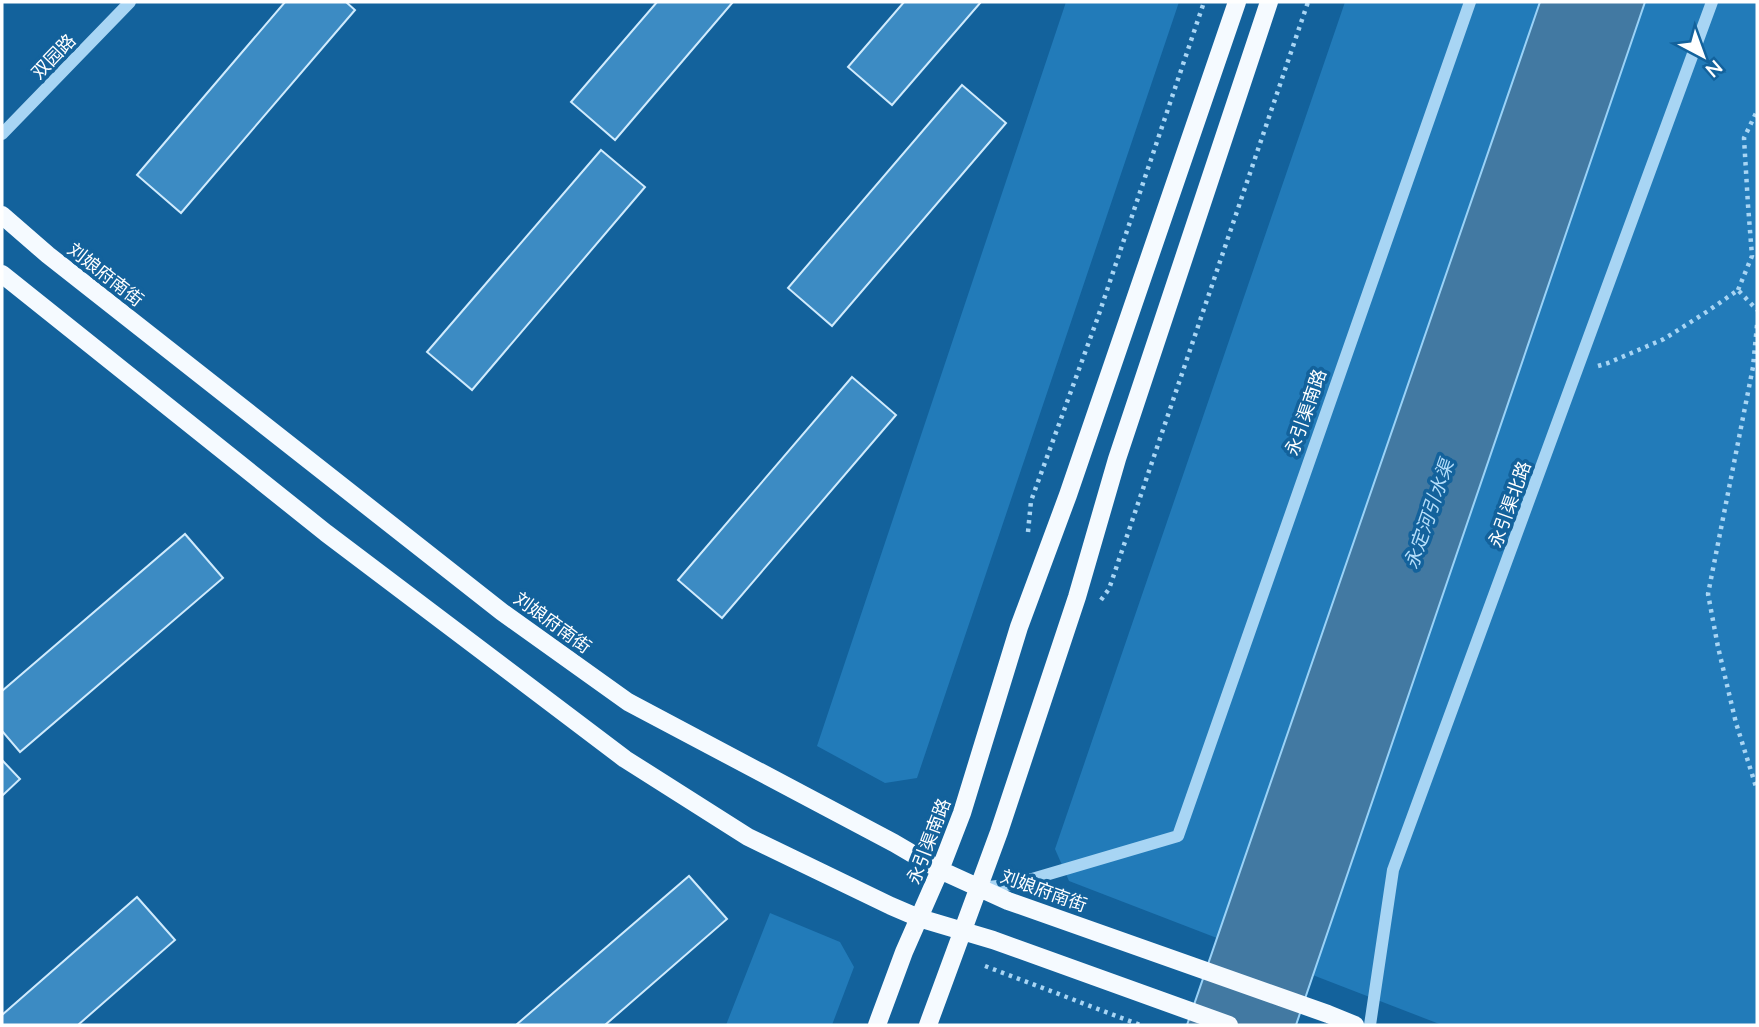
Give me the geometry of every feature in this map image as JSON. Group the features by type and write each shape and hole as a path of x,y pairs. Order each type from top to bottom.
{"main road":[{"name":"永引渠南路","path":"877,1025 968,796 1019,627 1069,495 1237,2"},
{"path":"928,1025 999,832 1077,597 1121,446 1269,2"},
{"name":"刘娘府南街","path":"2,215 48,256 502,612 628,702 978,888 1355,1025"},
{"path":"2,274 326,533 625,759 748,837 919,918 963,930 1228,1025"}],"street":[{"name":"双园路","path":"2,134 130,2"},
{"name":"永引渠南路","path":"978,888 1013,884 1178,836 1470,2"},
{"name":"永引渠北路","path":"1370,1025 1394,870 1712,2"}],"path":[{"path":"1028,539 1031,501 1098,317 1204,2"},
{"path":"1094,610 1109,589 1308,2"},
{"path":"1576,372 1608,363 1664,339 1709,312 1738,290 1752,256 1744,138 1757,111"},
{"path":"1738,290 1757,310"},
{"path":"1757,325 1753,367 1708,594 1736,723 1757,790"},
{"path":"985,966 1140,1025"}],"shaded area":[{"path":"1066,2 1179,2 917,778 885,783 817,746"},
{"path":"1345,2 1757,2 1757,1025 1442,1025 1069,881 1055,849"},
{"path":"770,913 840,942 854,967 832,1025 726,1025"}],"water":[{"name":"永定河引水渠","path":"1540,2 1645,2 1296,1025 1187,1025"}],"building":[{"path":"285,2 346,2 355,10 181,213 137,175"},
{"path":"657,2 733,2 615,140 571,102"},
{"path":"904,2 981,2 892,105 848,67"},
{"path":"962,85 1006,123 832,326 788,288"},
{"path":"601,150 645,187 472,390 427,352"},
{"path":"852,377 896,415 722,618 678,580"},
{"path":"185,534 223,578 20,752 2,731 2,691"},
{"path":"2,760 20,779 2,796"},
{"path":"689,876 727,919 605,1025 516,1025"},
{"path":"137,897 175,940 78,1025 2,1025 2,1015"}]}
